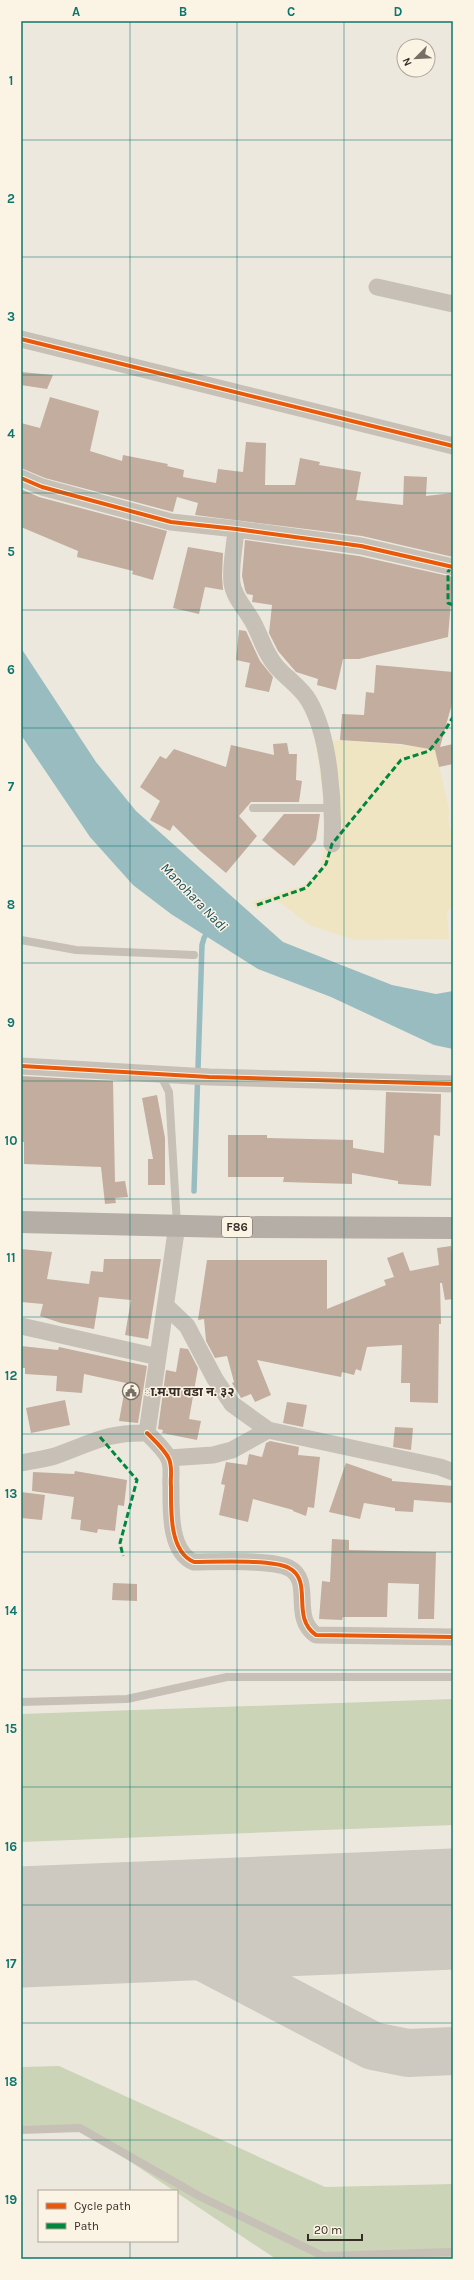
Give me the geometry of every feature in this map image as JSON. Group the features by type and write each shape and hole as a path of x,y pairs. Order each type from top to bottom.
{"main road":[{"name":"F86","path":"21,1222 453,1228"}],"street":[{"path":"376,286 453,304"},
{"path":"21,339 453,446"},
{"path":"21,478 42,488 171,522 236,529 361,546 453,567"},
{"path":"236,529 232,584 237,597 255,626 262,645 269,658 299,688 312,706 324,747 333,808 332,844"},
{"path":"21,1066 209,1077 453,1084"},
{"path":"147,1433 166,1306 176,1225"},
{"path":"166,1306 187,1326 216,1379 232,1404 268,1430 440,1467 453,1472"},
{"path":"21,1326 158,1357"},
{"path":"169,1458 213,1455 232,1450 268,1430"},
{"path":"21,1463 54,1456 100,1437 123,1432 147,1433 169,1458 171,1468 173,1522 177,1543 186,1559 194,1562 274,1564 289,1568 298,1575 302,1589 303,1620 308,1629 316,1636 453,1637"}],"lane":[{"path":"253,808 333,808"},
{"path":"21,940 76,950 194,955"},
{"path":"167,1074 176,1225"},
{"path":"21,1702 127,1699 227,1678 453,1677"},
{"path":"21,2130 80,2128 198,2196 323,2256 453,2252"}],"green space":[{"path":"453,1699 453,1825 21,1842 21,1714"},
{"path":"59,2066 325,2187 453,2184 453,2259 276,2259 178,2194 178,2190 173,2190 80,2128 21,2128 21,2067"}],"sand":[{"path":"340,740 435,748 450,813 448,818 453,839 453,908 449,909 447,914 449,939 354,940 309,925 281,903 271,901 257,910 252,902 304,885 320,869 325,845 327,820 315,742"}],"water":[{"name":"Manohara Nadi","path":"21,648 96,762 136,811 283,942 392,985 436,994 453,991 453,1049 434,1045 331,997 258,969 171,914 133,885 90,837 21,735"}],"building":[{"path":"21,372 53,375 47,389 21,385"},
{"path":"50,397 99,411 90,451 122,461 123,455 168,464 167,466 184,470 183,477 216,483 218,469 243,472 246,442 266,443 265,485 295,485 300,458 320,462 319,465 361,472 356,500 403,505 404,476 427,477 426,496 453,493 453,557 362,536 195,515 198,503 177,497 173,512 45,478 21,468 21,423 40,428"},
{"path":"21,489 39,497 167,531 153,580 132,574 133,571 77,557 78,551 21,527"},
{"path":"245,540 359,556 453,577 448,637 359,659 343,659 336,690 317,685 318,679 296,672 278,651 269,633 272,605 252,602 253,595 247,594 245,590 242,576"},
{"path":"188,547 223,553 223,590 205,587 199,614 173,608"},
{"path":"239,630 246,631 260,661 273,677 269,692 245,687 250,663 236,660"},
{"path":"376,665 453,672 453,700 440,747 453,744 453,764 439,767 435,750 401,744 340,740 342,714 364,715 366,692 374,693"},
{"path":"287,743 289,754 297,754 296,780 302,781 299,802 251,802 239,816 257,836 226,873 173,825 170,831 150,820 160,801 140,787 160,756 166,759 174,749 226,767 231,745 274,755 273,744"},
{"path":"284,814 320,814 316,840 294,866 262,840"},
{"path":"21,1076 113,1081 115,1182 125,1181 128,1197 115,1198 116,1203 105,1204 101,1167 24,1164 24,1142 21,1142"},
{"path":"386,1092 441,1094 440,1136 434,1135 431,1186 398,1184 398,1181 352,1173 352,1184 283,1182 284,1177 228,1177 228,1135 267,1135 267,1138 353,1140 353,1148 384,1153"},
{"path":"157,1095 165,1138 165,1185 148,1185 148,1159 153,1159 142,1098"},
{"path":"451,1246 453,1260 453,1299 445,1300 442,1283 440,1283 441,1324 439,1324 438,1403 410,1402 410,1383 401,1383 402,1345 367,1347 361,1371 356,1369 354,1375 342,1372 341,1377 257,1360 271,1395 255,1402 251,1394 241,1398 232,1383 234,1382 227,1356 215,1358 206,1341 204,1319 198,1320 207,1260 327,1260 327,1309 386,1285 384,1280 394,1277 387,1258 403,1252 410,1271 439,1265 437,1248"},
{"path":"21,1249 52,1252 47,1279 89,1284 91,1271 103,1272 104,1259 161,1259 148,1339 125,1335 131,1300 99,1297 94,1329 61,1323 40,1316 43,1304 21,1302"},
{"path":"21,1346 58,1350 59,1347 147,1366 138,1423 119,1421 126,1383 84,1374 82,1393 56,1391 57,1376 25,1374 25,1368 21,1368"},
{"path":"180,1348 188,1349 198,1368 189,1419 201,1421 197,1440 162,1433 163,1430 158,1429 166,1370 176,1372"},
{"path":"65,1400 70,1425 31,1433 26,1408"},
{"path":"287,1402 307,1405 303,1427 283,1423"},
{"path":"395,1427 413,1428 411,1450 393,1447"},
{"path":"270,1441 299,1447 298,1455 320,1457 314,1508 308,1507 306,1516 293,1510 253,1499 248,1522 219,1515 225,1485 221,1484 226,1462 247,1465 249,1454 262,1457 266,1443"},
{"path":"346,1463 392,1479 392,1481 453,1486 453,1503 414,1500 413,1512 395,1511 395,1508 364,1503 360,1519 329,1512"},
{"path":"75,1471 127,1480 124,1506 118,1505 115,1531 98,1529 97,1533 80,1530 81,1520 71,1519 74,1497 32,1491 33,1472 74,1474"},
{"path":"21,1492 45,1495 42,1520 21,1518"},
{"path":"332,1539 349,1540 349,1550 436,1552 434,1619 418,1619 419,1584 388,1583 387,1617 343,1617 342,1620 319,1619 322,1581 330,1582"},
{"path":"113,1583 137,1584 137,1601 112,1600"}],"waterway":[{"name":"Manohara Nadi","path":"194,1191 202,945 208,931"}],"taxiway":[{"path":"393,1911 424,1904 453,1891"},
{"path":"105,1923 133,1927 161,1935 373,2046 408,2053 453,2051"}],"runway":[{"path":"21,1927 453,1909"}],"marked path":[{"path":"451,567 448,572 448,603 453,605"},
{"path":"257,905 306,888 326,864 332,844 401,760 429,751 444,732 453,717"},
{"path":"100,1437 137,1480 120,1543 123,1556"}],"cycle path":[{"path":"21,339 453,446"},
{"path":"21,478 42,487 171,522 236,529 361,546 453,567"},
{"path":"21,1066 209,1077 453,1084"},
{"path":"147,1433 162,1449 170,1462 173,1529 180,1549 186,1557 194,1562 257,1562 281,1565 289,1568 296,1574 300,1581 304,1619 308,1627 316,1635 453,1637"}],"place":[{"name":"ा.म.पा वडा न. ३२","path":"131,1391"}]}
